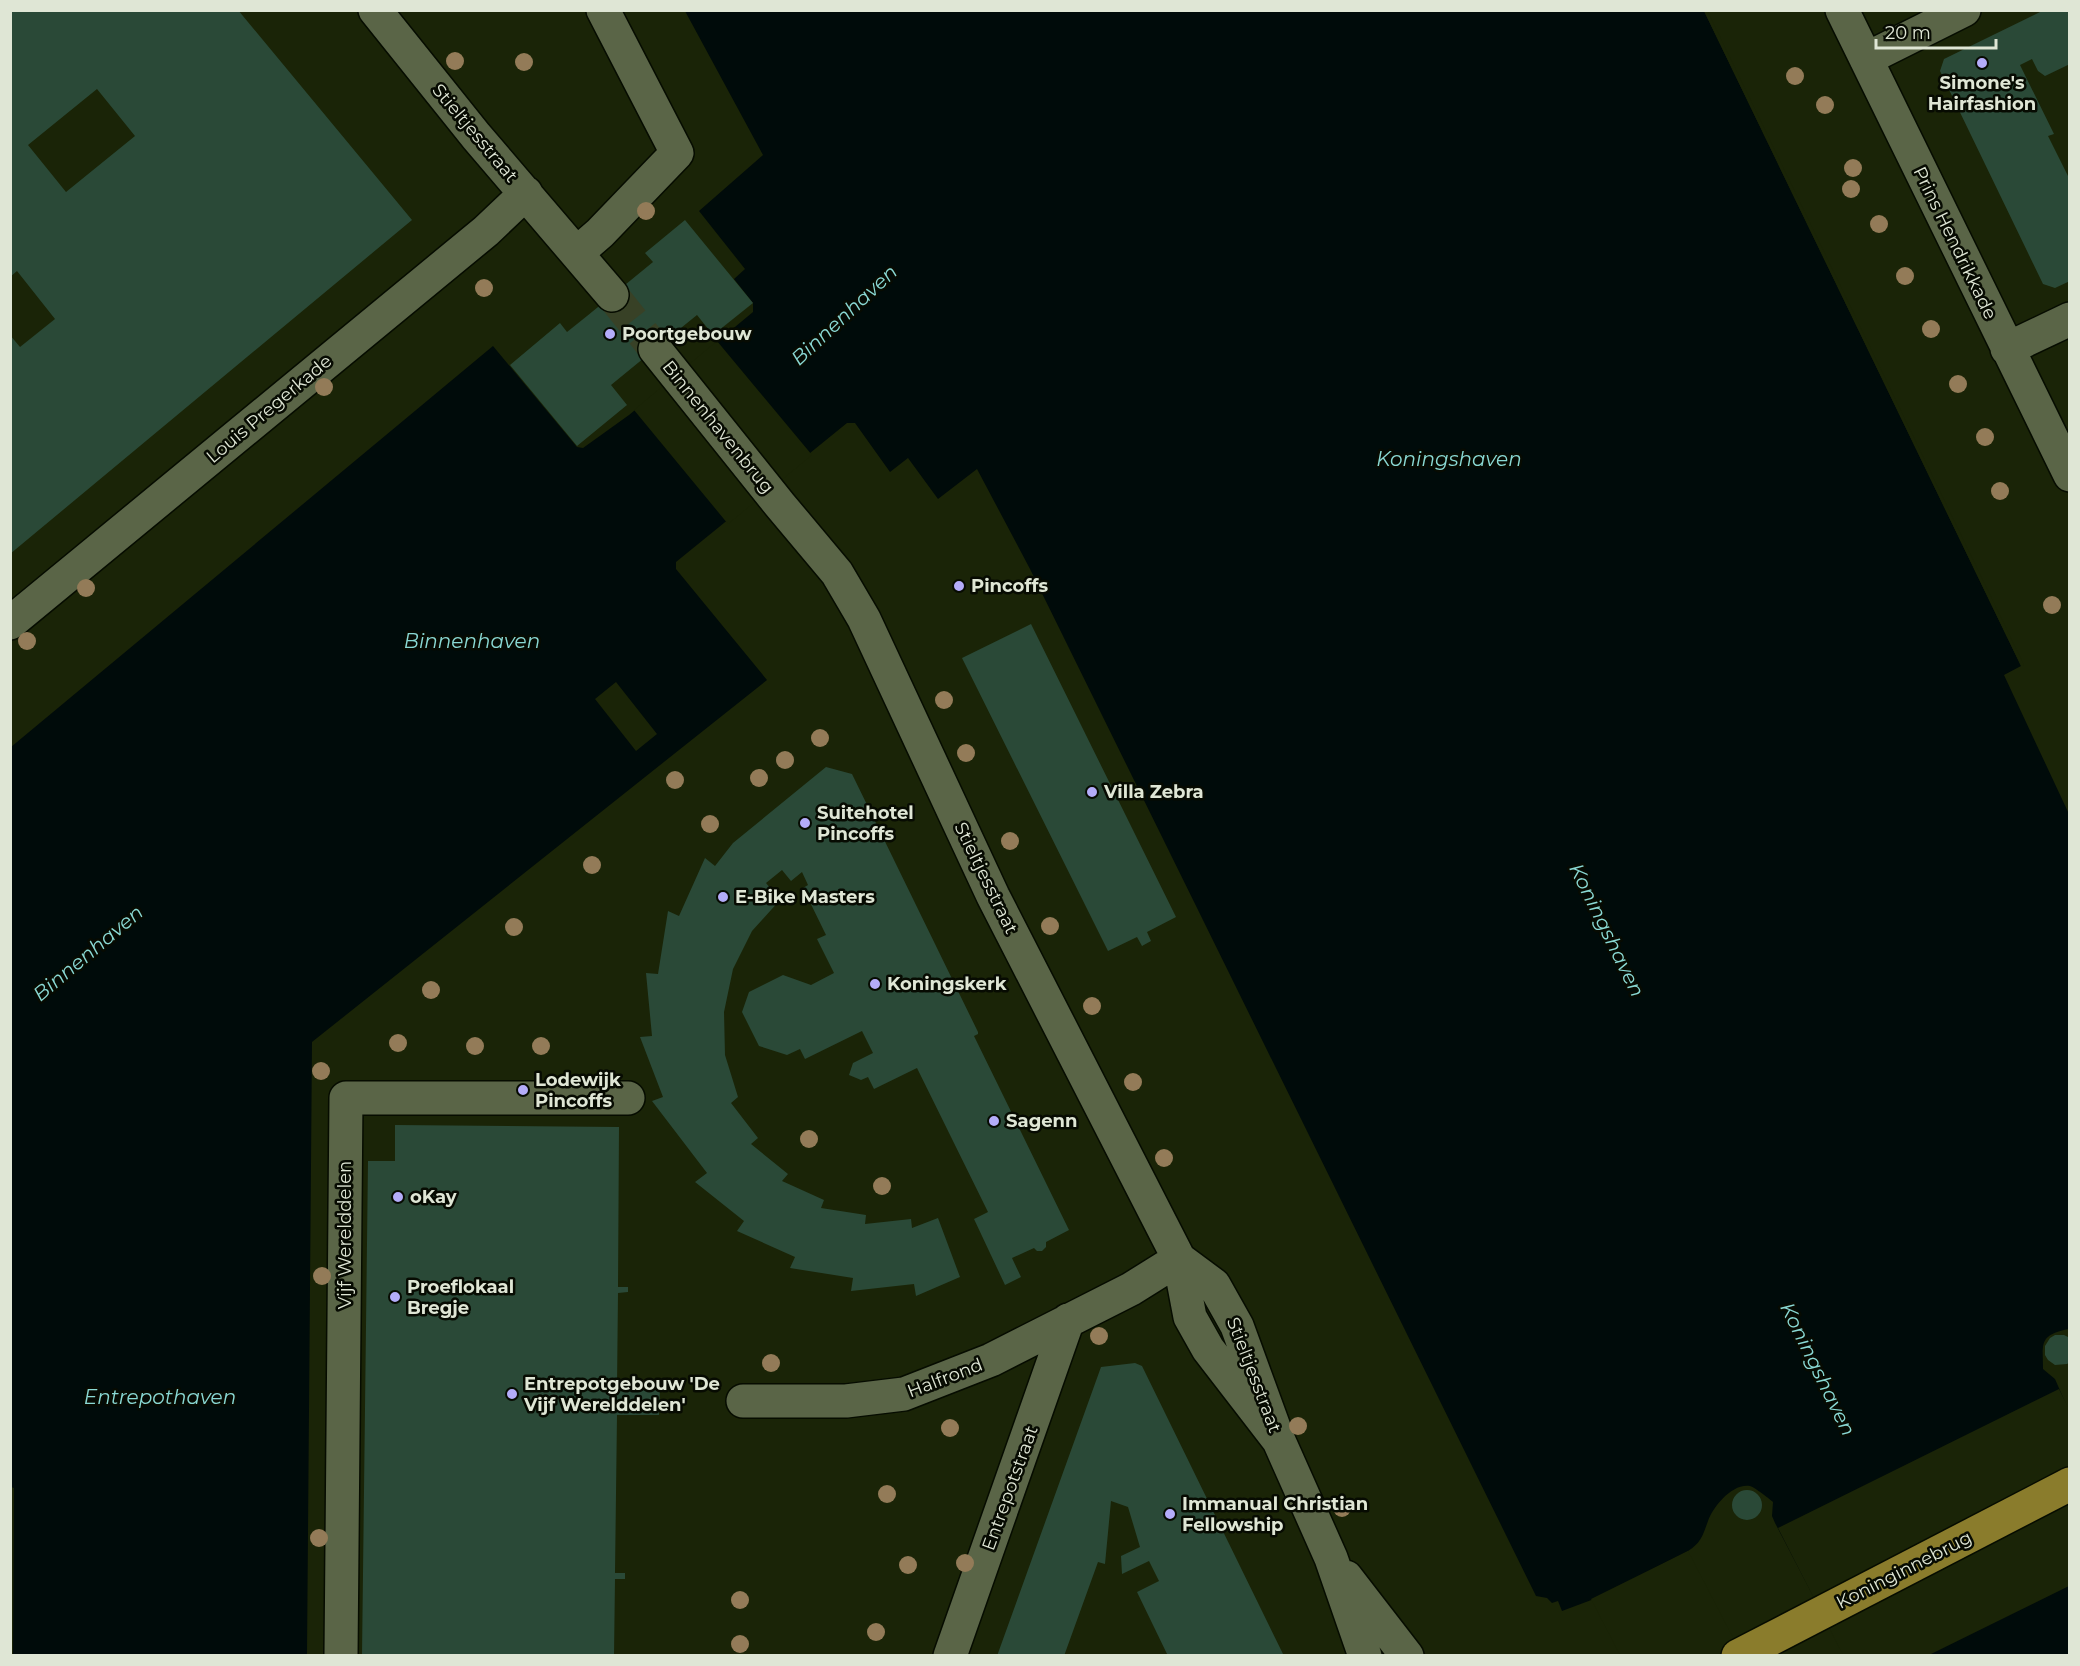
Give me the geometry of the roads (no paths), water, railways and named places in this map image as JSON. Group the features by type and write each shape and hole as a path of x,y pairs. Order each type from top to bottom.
{"main road":[{"name":"Koninginnebrug","path":"1739,1655 2070,1484"}],"street":[{"name":"Stieltjesstraat","path":"375,10 476,136 578,253"},
{"path":"603,10 677,153 578,253 612,296"},
{"name":"Prins Hendrikkade","path":"1842,10 2070,475"},
{"path":"1866,59 1964,10"},
{"name":"Louis Pregerkade","path":"10,622 479,236 526,193"},
{"path":"2007,349 2070,319"},
{"name":"Binnenhavenbrug","path":"655,349 780,506"},
{"name":"Stieltjesstraat","path":"780,506 837,573 864,619 993,896 1179,1259 1190,1317 1208,1349 1279,1441 1331,1558 1365,1656"},
{"name":"Vijf Werelddelen","path":"341,1656 346,1098 628,1098"},
{"name":"Halfrond","path":"742,1401 846,1401 904,1394 992,1360 1131,1289 1179,1259"},
{"name":"Entrepotstraat","path":"950,1656 1068,1320"},
{"name":"Stieltjesstraat","path":"1331,1558 1407,1656"}],"water":[{"name":"Koningshaven","path":"685,11 1704,11 2021,666 2004,675 2069,814 2069,1329 2052,1334 2044,1342 2043,1369 2055,1379 2069,1411 2069,1655 1844,1655 1775,1523 1772,1516 1773,1502 1750,1486 1737,1488 1724,1497 1711,1515 1699,1542 1688,1551 1594,1599 1562,1611 1558,1601 1552,1603 1547,1598 1536,1596 1030,569 977,469 938,499 908,458 890,472 855,423 847,423 676,562 676,569 767,680 312,1042 307,1655 13,1655 11,747 493,346 577,447 583,448 629,415 753,312 753,303 734,279 745,269 699,211 763,155"}],"tunnel":[{"path":"612,295 655,349"}],"place":[{"name":"Simone's Hairfashion","path":"1982,63"},
{"name":"Poortgebouw","path":"610,334"},
{"name":"Pincoffs","path":"959,586"},
{"name":"Villa Zebra","path":"1092,792"},
{"name":"Suitehotel Pincoffs","path":"805,823"},
{"name":"E-Bike Masters","path":"723,897"},
{"name":"Koningskerk","path":"875,984"},
{"name":"Lodewijk Pincoffs","path":"523,1090"},
{"name":"Sagenn","path":"994,1121"},
{"name":"oKay","path":"398,1197"},
{"name":"Proeflokaal Bregje","path":"395,1297"},
{"name":"Entrepotgebouw 'De Vijf Werelddelen'","path":"512,1394"},
{"name":"Immanual Christian Fellowship","path":"1170,1514"}],"water label":[{"name":"Binnenhaven","path":"844,315"},
{"name":"Binnenhaven","path":"472,641"},
{"name":"Binnenhaven","path":"88,953"},
{"name":"Entrepothaven","path":"160,1397"}]}
